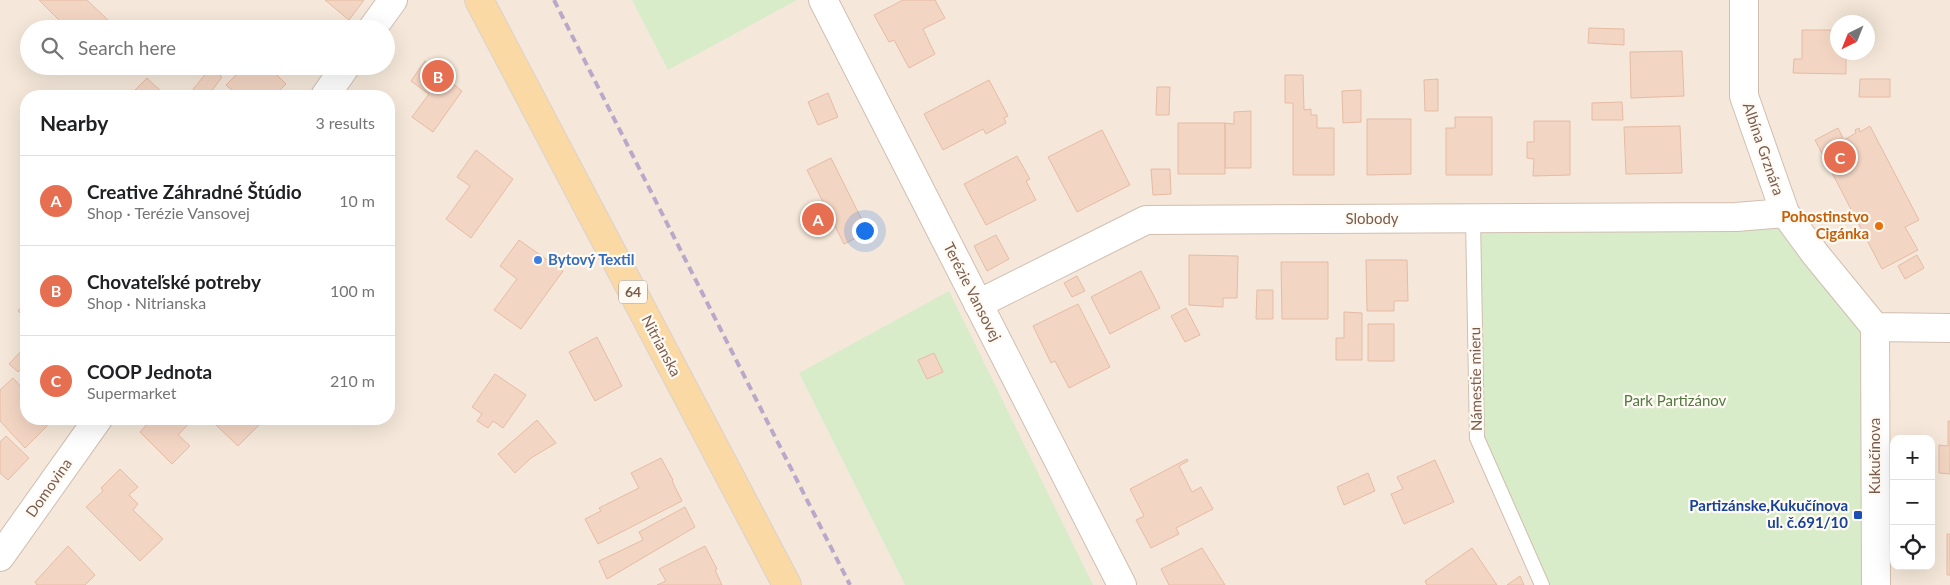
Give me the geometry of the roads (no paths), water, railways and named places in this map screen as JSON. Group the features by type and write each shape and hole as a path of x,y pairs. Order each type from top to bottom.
{"main road":[{"name":"Nitrianska","path":"479,0 787,585"}],"street":[{"path":"379,20 393,0"},
{"name":"Terézie Vansovej","path":"823,0 1122,585"},
{"name":"Albína Grznára","path":"1744,0 1744,96 1785,213 1874,327"},
{"path":"329,90 340,75"},
{"name":"Slobody","path":"978,304 1146,220 1736,217 1785,213"},
{"path":"1874,327 1950,328"},
{"name":"Kukučínova","path":"1874,327 1876,585"},
{"name":"Domovina","path":"0,558 94,425"}],"lane":[{"name":"Námestie mieru","path":"1472,219 1477,438 1542,585"}],"railway":[{"path":"554,0 850,585"}],"place":[{"name":"Chovateľské potreby","path":"438,76"},
{"name":"COOP Jednota","path":"1840,157"},
{"name":"Creative Záhradné Štúdio","path":"818,219"},
{"name":"Pohostinstvo Cigánka","path":"1879,226"},
{"name":"Bytový Textil","path":"538,260"},
{"name":"Partizánske,Kukučínova ul. č.691/10","path":"1858,515"}],"park label":[{"name":"Park Partizánov","path":"1675,401"}]}
